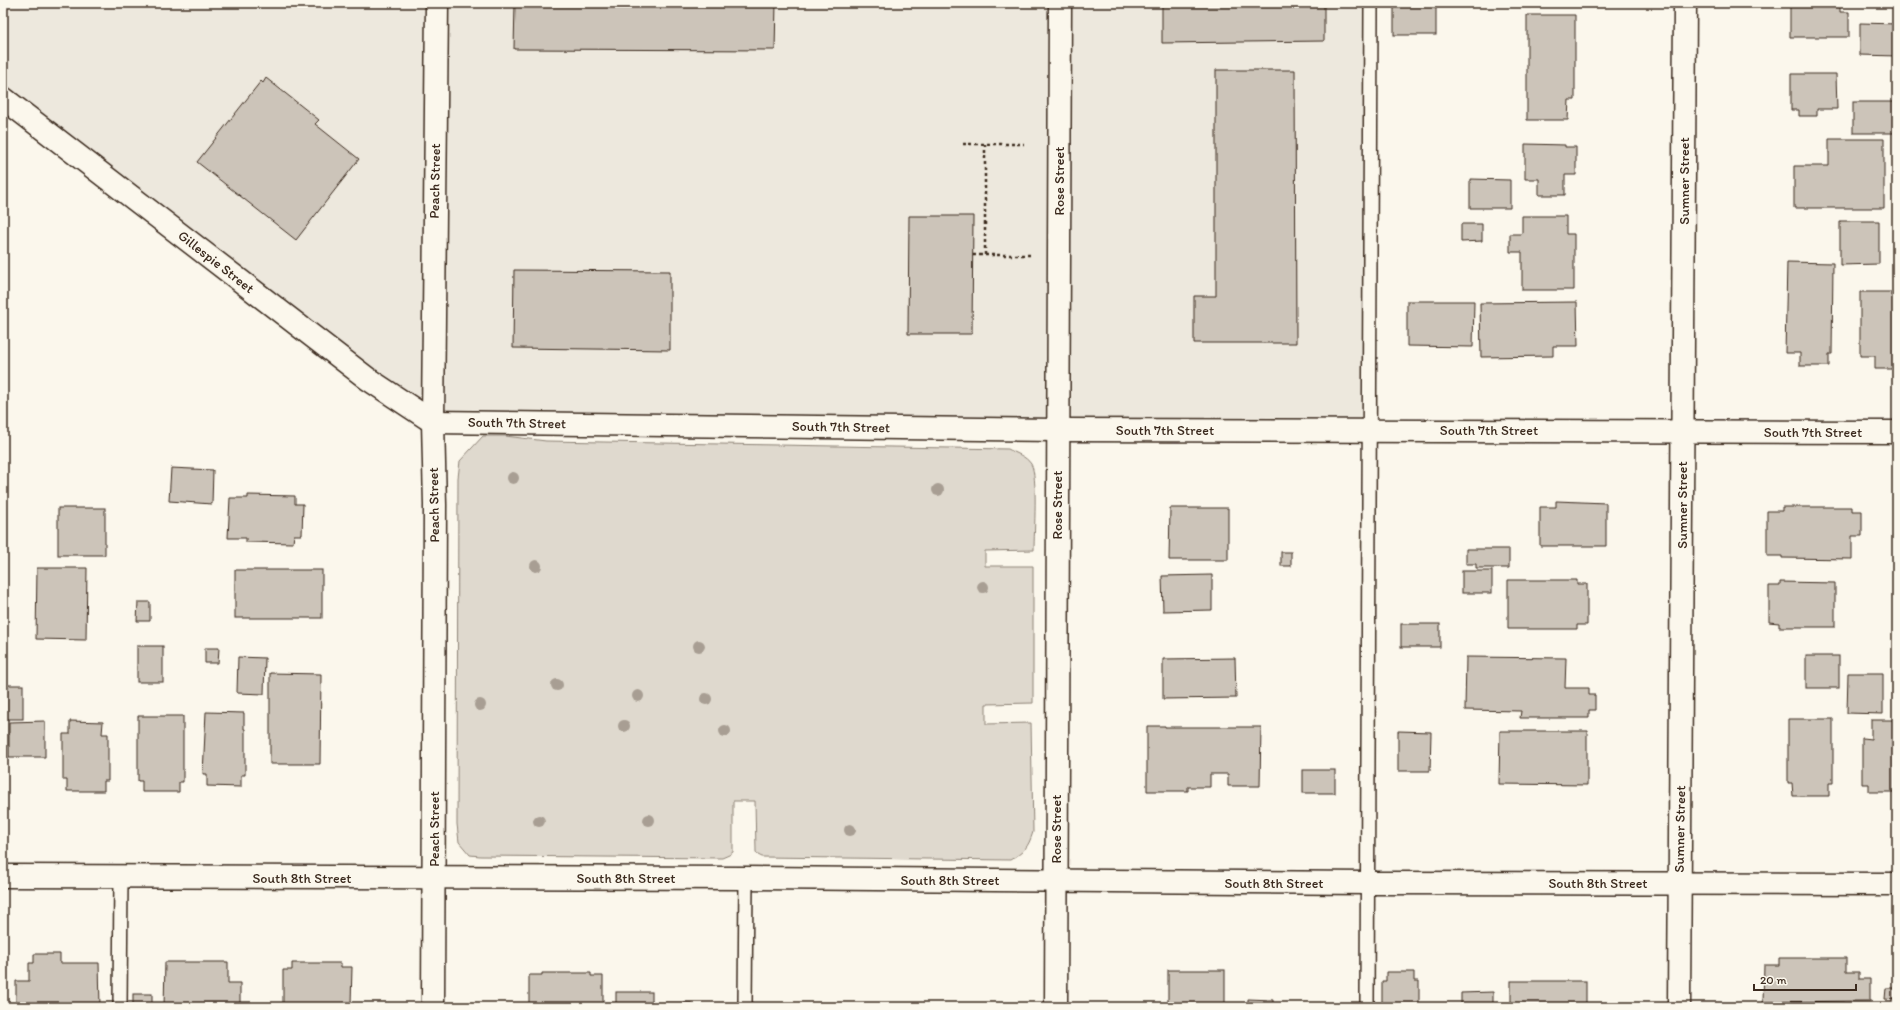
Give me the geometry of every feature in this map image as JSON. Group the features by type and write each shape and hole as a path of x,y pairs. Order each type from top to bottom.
{"street":[{"name":"Peach Street","path":"433,1007 435,505 433,422 437,3"},
{"name":"Rose Street","path":"1056,1007 1060,3"},
{"name":"Sumner Street","path":"1679,1007 1685,3"},
{"name":"Gillespie Street","path":"3,98 368,379 433,422"},
{"name":"South 7th Street","path":"433,422 1058,430 1897,432"},
{"name":"South 8th Street","path":"3,876 746,878 1368,883 1897,884"}],"lane":[{"path":"1367,1007 1370,3"},
{"path":"120,1007 121,877"},
{"path":"745,1007 746,878"}],"path":[{"path":"963,144 1024,144"},
{"path":"985,144 985,255"},
{"path":"973,255 1059,255"}],"shaded area":[{"path":"3,3 1371,3 1369,431 433,422 3,98"},
{"path":"483,436 505,436 546,441 1008,449 1026,459 1031,464 1034,480 1034,550 985,551 985,566 1033,566 1033,703 986,704 986,724 1031,723 1033,832 1025,849 1010,860 762,857 756,852 755,801 733,801 733,852 722,858 470,855 459,842 457,824 458,478 460,461"}],"building":[{"path":"515,3 776,3 775,50 514,49"},
{"path":"1162,3 1324,3 1324,41 1162,43"},
{"path":"1394,3 1436,3 1436,35 1394,35"},
{"path":"1790,3 1840,3 1840,12 1849,12 1849,37 1790,37"},
{"path":"1527,15 1575,15 1575,100 1569,100 1568,120 1527,120"},
{"path":"1860,23 1897,24 1897,56 1860,55"},
{"path":"1216,70 1295,70 1296,343 1194,343 1194,296 1216,296"},
{"path":"1791,74 1836,74 1837,109 1817,109 1817,116 1799,116 1799,110 1791,110"},
{"path":"266,78 319,120 315,124 359,159 296,240 197,162 261,81 263,83"},
{"path":"1853,102 1896,102 1896,133 1853,133"},
{"path":"1829,139 1884,139 1884,208 1794,208 1794,166 1829,166"},
{"path":"1525,144 1565,145 1565,147 1576,147 1576,175 1565,175 1565,195 1539,195 1539,179 1525,179"},
{"path":"1470,179 1510,180 1510,208 1470,208"},
{"path":"909,216 973,216 972,334 908,334"},
{"path":"1522,216 1566,216 1566,234 1574,234 1574,290 1522,290 1522,252 1510,252 1510,234 1522,234"},
{"path":"1840,221 1879,221 1879,264 1840,265"},
{"path":"1461,224 1482,224 1482,241 1461,242"},
{"path":"1787,262 1833,263 1832,354 1829,354 1829,366 1800,366 1800,353 1785,353"},
{"path":"514,270 670,271 670,350 513,348"},
{"path":"1860,292 1891,292 1891,296 1897,296 1897,369 1875,369 1875,356 1860,356"},
{"path":"1407,301 1474,301 1473,347 1407,346"},
{"path":"1577,302 1578,346 1553,346 1553,356 1481,357 1480,303"},
{"path":"171,468 213,470 212,504 169,501"},
{"path":"248,495 295,496 295,504 303,504 302,535 294,535 293,543 246,542 246,538 228,538 230,498 248,498"},
{"path":"1556,501 1606,503 1606,546 1540,546 1540,507 1556,507"},
{"path":"1782,507 1852,507 1852,511 1862,511 1862,536 1852,536 1852,559 1782,558 1782,556 1767,556 1767,511 1782,511"},
{"path":"58,508 105,508 105,555 58,555"},
{"path":"1170,508 1228,508 1228,560 1169,560"},
{"path":"1466,549 1509,549 1509,568 1476,568 1476,564 1466,564"},
{"path":"1281,552 1291,552 1291,566 1281,566"},
{"path":"37,568 87,568 86,640 36,639"},
{"path":"235,570 322,570 322,618 235,618"},
{"path":"1462,571 1492,571 1492,593 1462,593"},
{"path":"1212,575 1212,610 1163,611 1162,576"},
{"path":"1508,580 1577,580 1577,584 1587,584 1587,625 1577,625 1577,629 1508,629"},
{"path":"1780,582 1835,583 1835,627 1779,627 1779,623 1769,622 1769,586 1780,586"},
{"path":"138,602 150,602 150,621 137,621"},
{"path":"1401,624 1440,624 1440,647 1401,647"},
{"path":"137,646 163,646 163,682 137,682"},
{"path":"205,648 219,648 218,663 205,663"},
{"path":"1806,656 1839,656 1839,688 1806,688"},
{"path":"238,657 265,658 264,694 237,693"},
{"path":"1466,657 1566,658 1565,688 1589,688 1589,695 1595,695 1595,710 1589,710 1589,718 1520,718 1521,711 1465,710"},
{"path":"1235,658 1236,698 1163,699 1163,659"},
{"path":"270,673 321,674 320,764 270,764"},
{"path":"1848,673 1883,673 1883,714 1847,713"},
{"path":"3,685 23,685 23,719 3,719"},
{"path":"206,712 244,713 245,775 241,775 241,787 207,786 207,774 203,774"},
{"path":"138,716 183,716 183,782 179,782 179,792 142,792 142,781 138,781"},
{"path":"1788,719 1833,719 1833,783 1829,783 1829,796 1793,796 1792,783 1788,783"},
{"path":"1871,720 1897,720 1897,792 1869,792 1869,784 1862,784 1862,738 1871,739"},
{"path":"45,721 45,757 9,757 9,722"},
{"path":"70,721 103,722 102,734 108,734 108,781 104,781 104,791 67,791 67,780 63,780 63,734 70,734"},
{"path":"1147,726 1261,727 1260,786 1228,786 1228,774 1210,774 1210,787 1188,787 1188,791 1147,791"},
{"path":"1398,731 1431,732 1430,771 1398,771"},
{"path":"1500,731 1587,731 1587,785 1499,784"},
{"path":"1303,770 1335,770 1335,793 1303,793"},
{"path":"34,954 60,954 60,963 99,963 100,1007 29,1007 29,1005 16,1005 16,981 29,981 29,963 34,963"},
{"path":"1779,958 1846,958 1846,972 1859,972 1859,979 1870,979 1870,1001 1763,1002 1764,965 1779,965"},
{"path":"165,962 228,962 228,983 240,983 240,1007 164,1007"},
{"path":"292,963 341,963 341,967 352,967 351,1004 341,1004 341,1007 283,1006 283,970 292,970"},
{"path":"1168,970 1225,970 1225,1007 1168,1007"},
{"path":"1386,972 1414,972 1414,981 1419,981 1419,1007 1382,1007 1382,981 1386,981"},
{"path":"542,973 591,973 591,976 603,976 603,1007 529,1007 529,975 542,975"},
{"path":"1511,981 1586,981 1586,1007 1511,1007"},
{"path":"1886,988 1897,988 1897,1000 1885,999"},
{"path":"616,992 652,992 652,1007 616,1007"},
{"path":"1493,992 1493,1007 1461,1007 1461,993"},
{"path":"133,994 152,994 152,1007 133,1007"},
{"path":"1248,999 1273,1000 1273,1007 1248,1007"},
{"path":"1782,1002 1844,1003 1844,1007 1772,1007 1782,1006"},
{"path":"659,1003 691,1003 691,1007 659,1007"}]}
